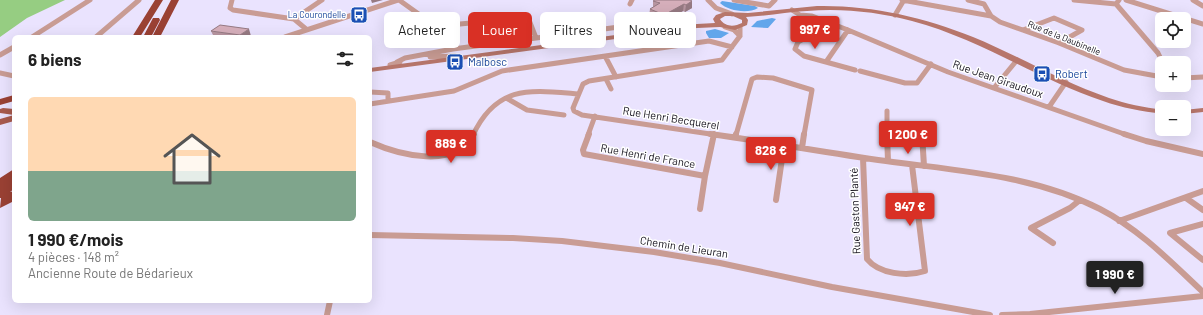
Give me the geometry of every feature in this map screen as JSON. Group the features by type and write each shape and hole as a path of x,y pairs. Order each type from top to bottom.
{"highway":[{"path":"137,35 159,0"},
{"path":"148,35 167,0"},
{"path":"157,35 175,0"},
{"path":"163,35 180,0"},
{"path":"1,109 12,100"},
{"path":"0,184 12,175"},
{"path":"0,194 12,185"},
{"path":"0,204 12,196"}],"main road":[{"path":"696,24 716,18 735,15 766,14 829,7 895,15 960,34 1066,82 1117,103 1155,111"},
{"path":"735,15 745,20 766,14"},
{"path":"716,18 723,26"},
{"path":"372,69 698,26 740,27 745,24 745,20"},
{"path":"372,69 393,64 614,35"},
{"path":"1,109 12,112"},
{"path":"1191,111 1203,110"},
{"path":"0,122 12,119"}],"street":[{"path":"35,35 90,0"},
{"path":"98,35 139,0"},
{"path":"232,0 230,8 233,10 294,18 302,15 322,0"},
{"path":"291,35 398,0 434,25 439,26 524,18 529,20 536,38"},
{"path":"708,0 716,8 735,15"},
{"path":"734,0 769,6 775,0"},
{"path":"895,15 903,0"},
{"name":"Rue de la Daubinelle","path":"903,0 991,16 1000,22 1059,43 1124,70 1155,76"},
{"path":"968,0 984,4 991,16"},
{"path":"984,4 990,0"},
{"path":"1074,0 1116,4 1160,56"},
{"path":"1116,4 1119,0"},
{"path":"1126,0 1203,24"},
{"path":"1193,0 1203,5"},
{"path":"716,8 718,14 716,18"},
{"name":"Rue Jean Giraudoux","path":"792,10 800,15 812,16 831,23 994,88 1146,141 1203,154"},
{"path":"294,18 306,29"},
{"path":"1023,30 1054,18 1082,30 1082,32 1059,43"},
{"path":"831,23 795,46 795,49 804,56 905,83 916,83 931,64"},
{"path":"723,26 734,30 740,36"},
{"path":"372,143 378,147 398,152 453,155 464,148 473,136 484,114 522,92 532,90 578,94 583,84 589,81 719,61 722,60 740,36 740,27"},
{"path":"393,64 405,58 443,51 614,28"},
{"path":"826,62 848,30"},
{"path":"372,104 454,91 502,71 709,41 732,47"},
{"path":"0,55 12,49"},
{"path":"437,56 443,51"},
{"path":"393,64 437,56 455,56"},
{"path":"605,56 616,77"},
{"path":"994,88 1017,60"},
{"path":"0,73 12,76"},
{"path":"735,137 752,79 756,77 765,77 812,90 802,148"},
{"path":"1191,78 1203,77"},
{"path":"606,79 611,89"},
{"path":"1049,107 1066,82"},
{"path":"372,92 388,93 388,100"},
{"name":"Rue Henri Becquerel","path":"578,94 573,108 574,111 582,115 735,137 888,162 1020,180 1099,208 1119,221 1203,292"},
{"path":"508,99 520,108 533,112 564,115"},
{"path":"887,111 888,162"},
{"name":"Rue Henri de France","path":"595,116 583,150 584,154 705,176 714,134"},
{"path":"922,134 924,166"},
{"path":"776,200 784,145"},
{"name":"Rue Gaston Planté","path":"863,158 866,259 875,267 890,272 920,274 925,271 912,165"},
{"path":"700,209 705,176"},
{"path":"1119,221 1203,191"},
{"path":"1186,198 1203,210"},
{"path":"1053,243 1031,228 1070,208 1080,200"},
{"path":"1203,224 1170,233 1203,260"},
{"name":"Chemin de Lieuran","path":"372,235 514,238 562,241 654,252 720,263 810,282 990,315"},
{"path":"1002,315 1030,314 1203,296"},
{"path":"327,315 330,303"}],"green space":[{"path":"0,0 65,0 27,18 0,37"}],"water":[{"path":"722,1 755,6 758,8 749,11 738,11 724,6 720,3"},
{"path":"772,18 776,19 768,28 751,27 757,21"},
{"path":"715,29 729,33 721,38 709,38 706,31"}],"building":[{"path":"653,1 692,1 669,12 657,12 650,9 660,3"},
{"path":"220,25 249,29 240,35 211,31"}],"place":[{"name":"La Courondelle","path":"359,15"},
{"name":"Malbosc","path":"455,62"},
{"name":"Robert","path":"1042,74"}]}
